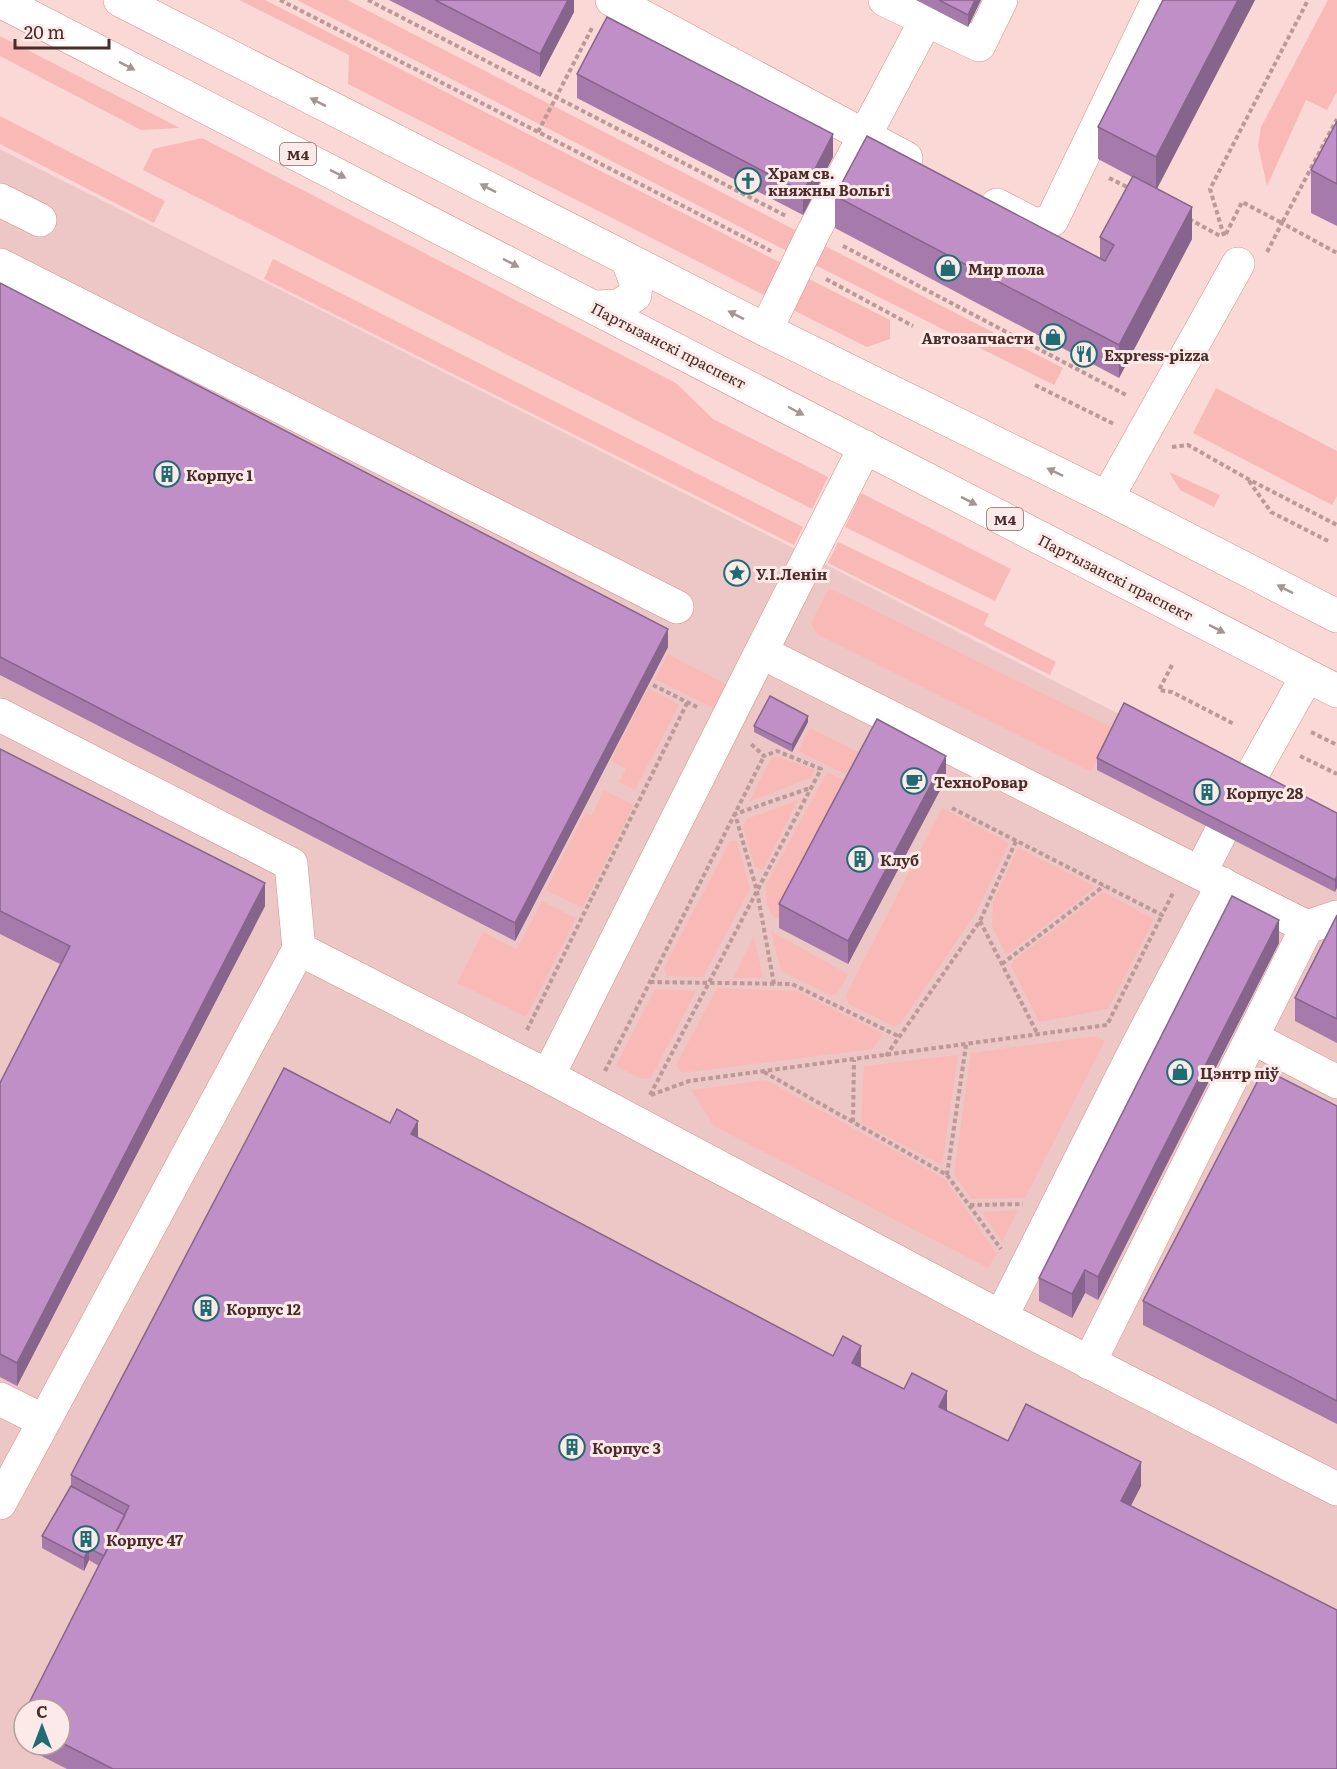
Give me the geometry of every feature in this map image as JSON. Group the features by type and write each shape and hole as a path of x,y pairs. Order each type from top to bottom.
{"main road":[{"path":"120,0 766,330 1107,498 1337,616"},
{"path":"885,0 979,45 1001,0"},
{"path":"975,194 1035,225 1052,220 1158,0"},
{"name":"Партызанскі праспект","path":"0,1 597,307 1337,691"},
{"path":"604,10 934,172"},
{"path":"766,330 863,136 926,20"},
{"path":"0,200 40,220"},
{"path":"1107,498 1141,438 1227,250"},
{"path":"597,307 619,306 635,295 636,282 627,259"},
{"path":"0,265 677,607"},
{"path":"548,1076 865,447"},
{"path":"761,652 1200,882 1322,922 1253,1038 1089,1363"},
{"path":"1250,780 1308,676"},
{"path":"0,715 291,864 299,949 0,1503"},
{"path":"1001,1317 1138,1045 1220,834"},
{"path":"299,949 548,1076 1089,1363 1337,1489"},
{"path":"1253,1038 1337,1082"},
{"path":"0,1399 45,1421"}],"path":[{"path":"280,0 914,326"},
{"path":"368,0 1135,400 1141,438"},
{"path":"1227,250 1210,189 1308,0"},
{"path":"538,132 604,10"},
{"path":"1282,223 1337,119"},
{"path":"1079,162 1131,189"},
{"path":"1227,250 1242,202 1337,253"},
{"path":"1183,216 1227,250"},
{"path":"1035,385 1161,448 1188,445 1337,525"},
{"path":"1248,479 1271,512 1330,542"},
{"path":"1172,665 1159,690 1172,692 1234,724"},
{"path":"653,685 726,721 764,756"},
{"path":"527,1030 687,703"},
{"path":"614,1077 605,1072 764,756 777,751 821,769 650,1096"},
{"path":"1297,755 1337,774"},
{"path":"735,814 811,788"},
{"path":"952,808 1162,915"},
{"path":"735,814 757,891 774,984"},
{"path":"886,1056 980,921 1016,841"},
{"path":"1110,1033 1107,1025 1162,915 1200,882"},
{"path":"1002,964 1104,886"},
{"path":"980,921 1038,1035"},
{"path":"650,982 792,984 900,1036"},
{"path":"650,1096 689,1082 1107,1025"},
{"path":"947,1175 966,1045"},
{"path":"853,1122 854,1060"},
{"path":"763,1072 947,1175 1005,1254"},
{"path":"641,1091 660,1101"},
{"path":"969,1205 1030,1204"}],"shaded area":[{"path":"239,0 265,0 783,264 766,296 348,84 349,55"},
{"path":"297,0 347,0 797,231 787,251"},
{"path":"1328,0 1337,0 1337,92 1327,110 1306,100 1267,186 1258,146 1261,127"},
{"path":"0,36 180,128 141,130 0,56"},
{"path":"0,116 165,201 154,223 0,144"},
{"path":"202,138 676,383 713,419 828,477 812,509 143,170 153,149"},
{"path":"0,149 809,556 1337,825 1337,1769 0,1769"},
{"path":"825,246 1063,368 1054,385 815,265"},
{"path":"273,259 803,527 794,545 264,279"},
{"path":"809,279 890,320 890,339 867,347 793,310"},
{"path":"1216,388 1337,451 1337,496 1332,505 1193,433"},
{"path":"1169,472 1220,495 1214,507 1180,490"},
{"path":"861,493 1011,569 995,601 845,527"},
{"path":"838,542 989,614 984,625 1056,662 1050,675 828,563"},
{"path":"829,588 1113,728 1091,772 817,634 811,623"},
{"path":"668,654 731,687 719,711 655,679"},
{"path":"648,688 679,705 635,790 619,782 626,769 611,761"},
{"path":"810,728 867,756 855,779 798,751"},
{"path":"780,757 815,770 810,778 749,802 771,758"},
{"path":"827,772 849,782 777,919 769,909 766,885"},
{"path":"604,790 634,805 582,908 546,890 585,813 592,815"},
{"path":"798,800 763,870 755,867 743,826 747,819"},
{"path":"942,808 1009,843 976,913 900,1024 893,1026 848,1004 846,995"},
{"path":"730,841 737,841 750,889 703,977 667,976 664,968"},
{"path":"1018,848 1096,887 1006,955 992,926 993,902"},
{"path":"1103,892 1154,919 1108,1009 1039,1022 1011,966 1014,960"},
{"path":"542,901 576,918 526,1017 457,983 483,932 517,949"},
{"path":"771,931 848,974 839,991 832,996 781,971"},
{"path":"754,937 763,978 733,978"},
{"path":"717,988 796,991 883,1034 873,1049 682,1073 676,1065"},
{"path":"655,989 696,991 651,1078 641,1079 616,1066"},
{"path":"1096,1036 1105,1041 1025,1198 972,1199 954,1175 971,1053"},
{"path":"958,1055 942,1165 861,1123 864,1066"},
{"path":"766,1080 945,1179 997,1254 988,1268 714,1126 691,1090"},
{"path":"1018,1210 1002,1242 982,1212"}],"building":[{"path":"435,0 568,0 540,54"},
{"path":"939,0 975,0 968,15"},
{"path":"1163,0 1238,0 1156,157 1098,127"},
{"path":"607,17 833,134 803,192 577,74"},
{"path":"1337,121 1337,184 1311,170"},
{"path":"867,136 1105,261 1114,245 1100,237 1133,176 1192,207 1119,345 835,196"},
{"name":"Корпус 1","path":"0,283 668,629 515,923 0,657"},
{"path":"770,696 808,716 792,745 754,726"},
{"name":"Корпус 28","path":"1124,703 1337,813 1337,876 1335,880 1097,758"},
{"name":"Клуб","path":"877,719 946,756 848,941 779,904"},
{"path":"0,749 265,883 17,1363 0,1354 0,1083 70,946 0,911"},
{"path":"1232,896 1279,920 1098,1277 1085,1270 1072,1294 1039,1278"},
{"path":"1337,915 1337,1019 1295,998"},
{"name":"Корпус 3","path":"284,1068 390,1123 397,1109 418,1121 411,1134 833,1356 843,1336 861,1346 852,1363 904,1389 912,1373 947,1391 939,1407 1008,1441 1026,1404 1141,1462 1121,1501 1337,1610 1337,1769 113,1769 72,1748 72,1697 32,1697 129,1506 71,1475"},
{"path":"1264,1069 1337,1106 1337,1401 1143,1301"},
{"name":"Корпус 47","path":"71,1486 125,1515 104,1556 89,1548 84,1558 42,1536"}],"place":[{"name":"Храм св. княжны Вольгі","path":"748,181"},
{"name":"Мир пола","path":"948,268"},
{"name":"Автозапчасти","path":"1053,337"},
{"name":"Express-pizza","path":"1084,354"},
{"name":"Корпус 1","path":"167,474"},
{"name":"У.І.Ленін","path":"737,573"},
{"name":"ТехноРовар","path":"914,781"},
{"name":"Корпус 28","path":"1207,792"},
{"name":"Клуб","path":"860,859"},
{"name":"Цэнтр піў","path":"1180,1072"},
{"name":"Корпус 12","path":"206,1308"},
{"name":"Корпус 3","path":"572,1447"},
{"name":"Корпус 47","path":"86,1539"}]}
